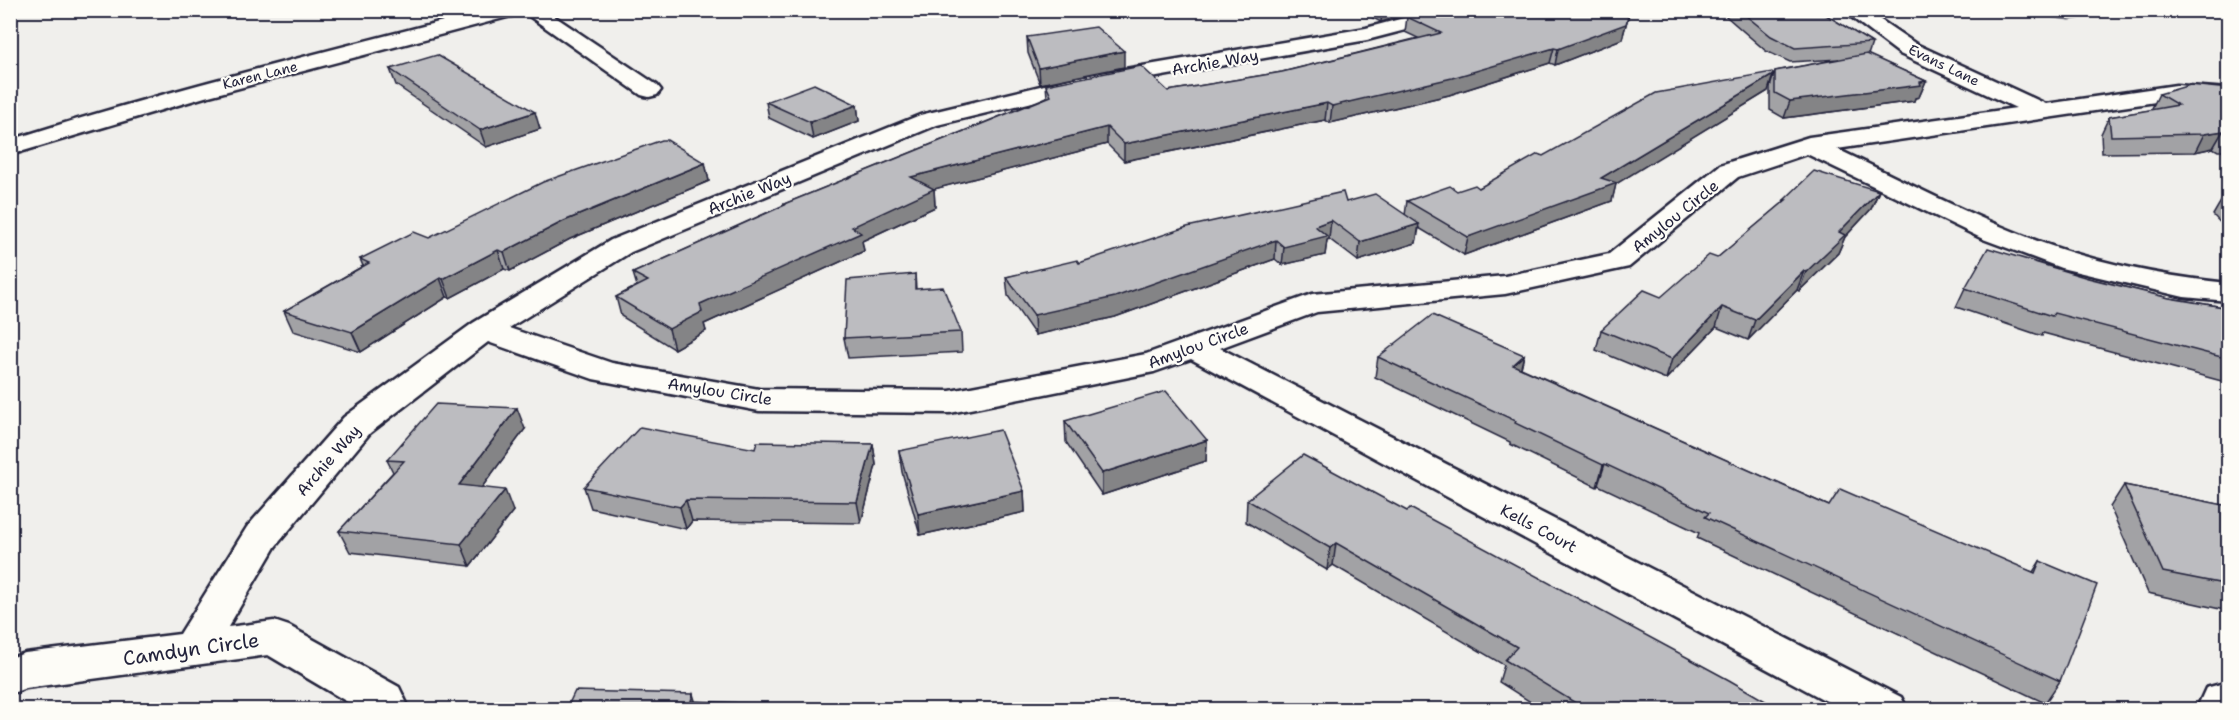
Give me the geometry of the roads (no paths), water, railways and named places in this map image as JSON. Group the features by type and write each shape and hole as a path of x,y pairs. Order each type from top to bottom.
{"street":[{"name":"Karen Lane","path":"10,148 99,118 186,94 512,10"},
{"path":"531,10 649,90"},
{"name":"Archie Way","path":"193,649 261,537 357,425 484,330 621,246 929,120 1078,84 1367,34 1460,10"},
{"name":"Evans Lane","path":"1852,10 1908,49 2042,111"},
{"name":"Amylou Circle","path":"484,330 605,372 759,400 950,402 1154,362 1312,303 1505,285 1619,261 1729,171 1809,145 2176,92 2229,96"},
{"path":"1809,145 1992,233 2071,262 2184,288 2229,292"},
{"name":"Kells Court","path":"1193,347 1885,710"},
{"name":"Camdyn Circle","path":"10,676 25,671 274,638 383,700 387,710"},
{"path":"2219,710 2222,701 2229,700"}]}
